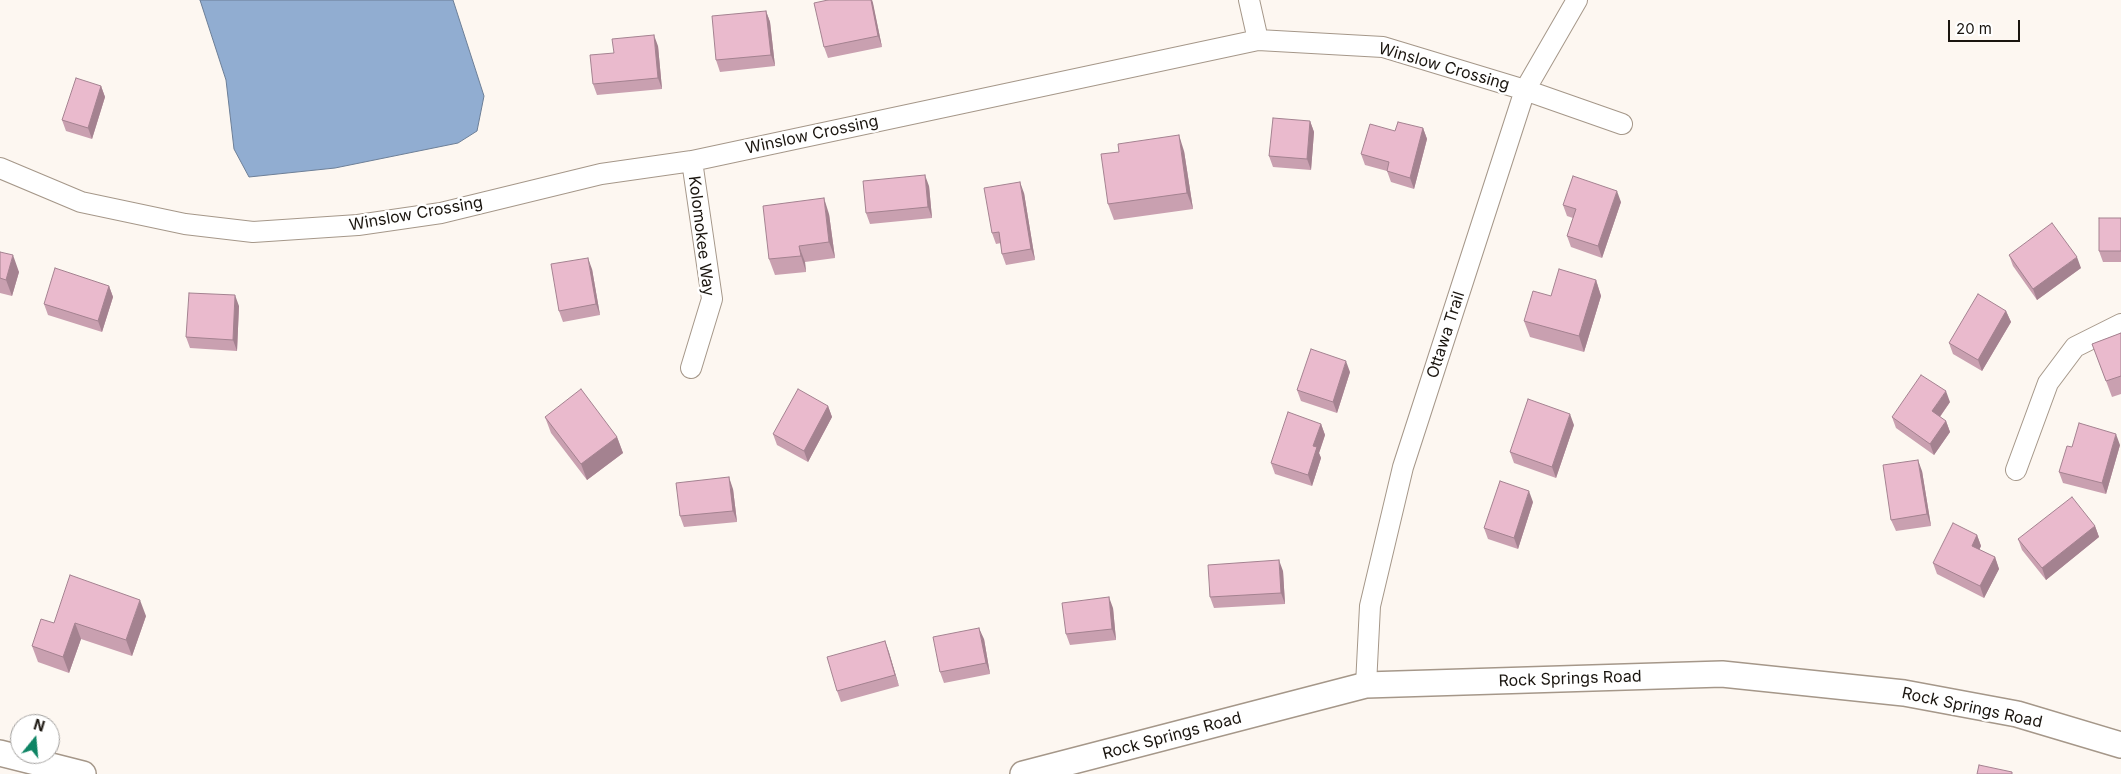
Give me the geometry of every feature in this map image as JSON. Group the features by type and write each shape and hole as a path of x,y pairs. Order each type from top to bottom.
{"street":[{"path":"1249,0 1258,40"},
{"name":"Ottawa Trail","path":"1366,685 1370,606 1403,467 1525,90 1577,0"},
{"name":"Winslow Crossing","path":"0,168 80,202 185,224 253,232 358,225 441,213 601,174 692,160 1258,40 1383,47 1525,90 1622,124"},
{"name":"Kolomokee Way","path":"691,368 712,299 692,160"},
{"path":"2016,470 2048,382 2075,347 2121,324"},
{"name":"Rock Springs Road","path":"1023,774 1366,685 1722,674 1904,693 2017,714 2121,745"},
{"path":"0,753 83,774"}],"water":[{"path":"200,0 453,0 484,96 477,131 458,143 335,168 249,177 234,149 226,80"}],"building":[{"path":"828,0 871,0 878,36 824,47 814,3"},
{"path":"766,11 771,55 716,60 712,16"},
{"path":"654,35 658,78 593,84 590,55 614,53 612,39"},
{"path":"76,78 101,86 88,128 62,120"},
{"path":"1273,118 1310,121 1307,159 1269,156"},
{"path":"1398,122 1423,128 1410,178 1387,171 1389,162 1361,154 1370,124 1395,131"},
{"path":"1179,135 1187,193 1108,204 1101,154 1119,152 1118,144"},
{"path":"925,175 928,207 866,213 863,181"},
{"path":"1573,176 1617,191 1598,246 1567,236 1576,209 1563,205"},
{"path":"1020,182 1031,249 1002,254 999,232 992,233 984,188"},
{"path":"824,198 829,242 799,246 801,256 769,259 763,206"},
{"path":"2099,218 2121,218 2121,251 2099,251"},
{"path":"2052,223 2077,257 2033,289 2009,255"},
{"path":"0,252 13,255 6,280 0,278"},
{"path":"588,258 596,304 559,311 551,264"},
{"path":"55,268 109,286 98,321 44,304"},
{"path":"1559,269 1596,280 1579,336 1524,321 1533,291 1551,296"},
{"path":"189,293 235,295 233,340 186,337"},
{"path":"1978,294 2006,311 1978,360 1949,343"},
{"path":"2121,333 2121,376 2106,381 2092,344"},
{"path":"1311,349 1346,361 1333,402 1297,390"},
{"path":"1921,375 1946,391 1932,411 1946,421 1930,444 1892,417"},
{"path":"581,389 617,437 581,464 545,417"},
{"path":"798,389 828,406 804,451 773,434"},
{"path":"1528,399 1570,414 1552,467 1510,452"},
{"path":"1288,412 1321,424 1313,446 1317,447 1308,475 1271,463"},
{"path":"2079,423 2116,434 2102,483 2059,472 2067,446 2072,447"},
{"path":"1918,460 1927,514 1891,520 1883,465"},
{"path":"729,477 733,511 680,516 676,483"},
{"path":"1500,481 1529,491 1514,538 1484,528"},
{"path":"2072,497 2095,526 2042,568 2018,539"},
{"path":"1953,523 1977,535 1972,546 1995,557 1980,586 1933,563"},
{"path":"1279,560 1281,593 1210,597 1208,565"},
{"path":"70,575 140,600 126,640 75,623 63,657 32,646 41,619 54,623"},
{"path":"1109,597 1112,629 1066,634 1062,603"},
{"path":"979,628 986,663 940,672 933,637"},
{"path":"885,641 895,675 837,691 827,657"},
{"path":"1979,765 2012,772 2012,774 1977,774"}]}
